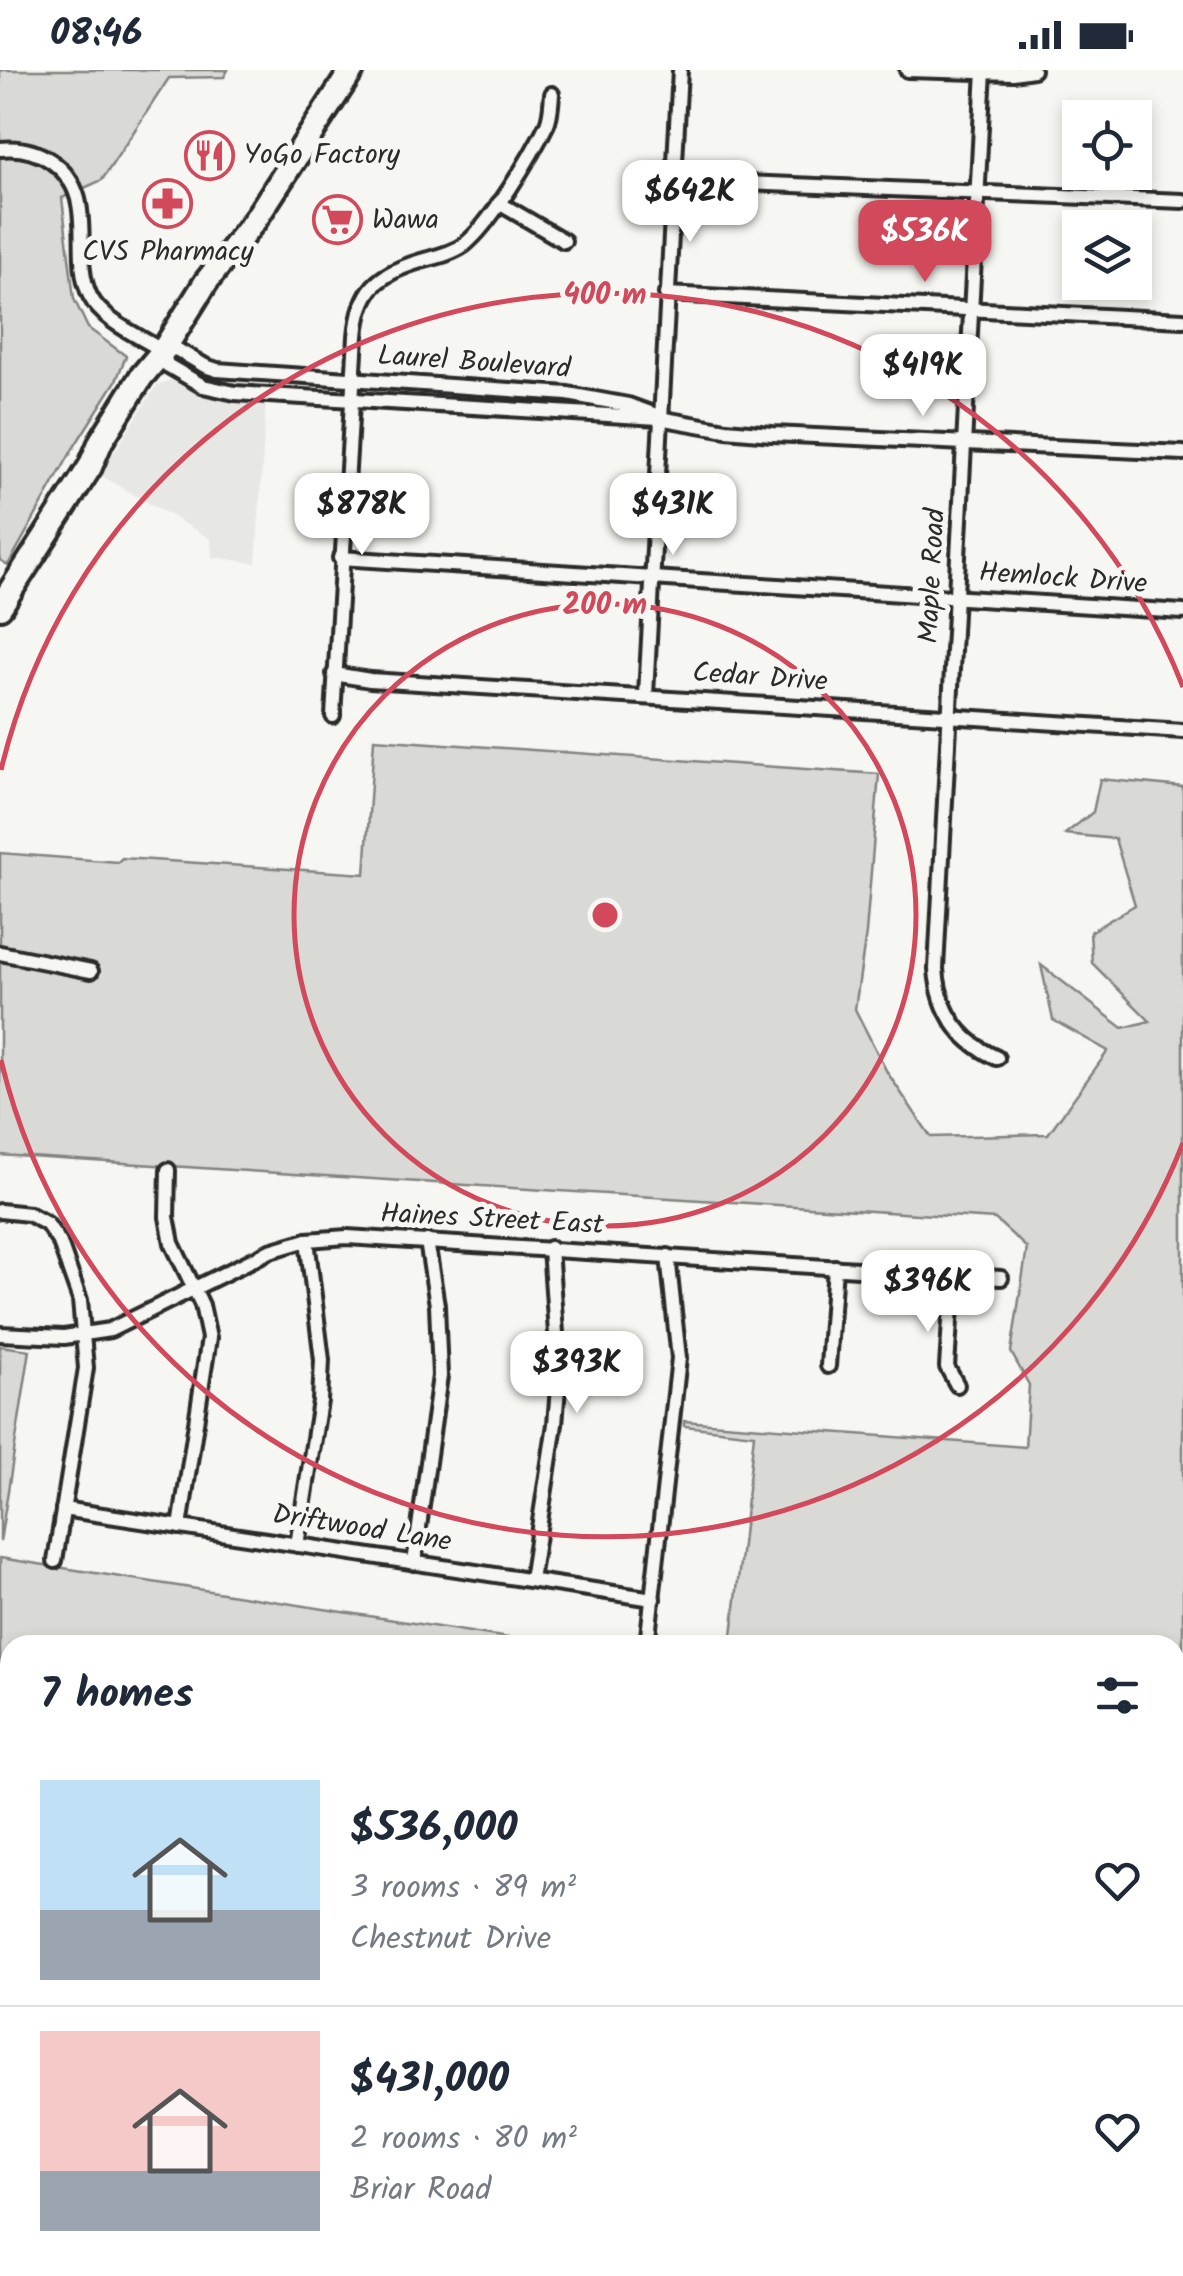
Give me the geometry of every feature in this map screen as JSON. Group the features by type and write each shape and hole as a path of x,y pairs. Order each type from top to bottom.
{"highway":[{"path":"0,606 90,467 101,441 140,377 163,351 206,282 255,220 352,70"}],"street":[{"path":"646,695 680,70"},
{"path":"907,70 1033,70"},
{"name":"Maple Road","path":"984,71 936,969 937,989 946,1011 972,1047 997,1058"},
{"path":"333,716 340,558 362,300 397,270 464,245 499,203 549,120 552,94"},
{"name":"Laurel Boulevard","path":"0,148 41,154 65,173 79,201 86,282 92,300 111,319 163,351 176,349 217,370 586,396 628,405 659,418"},
{"path":"673,180 1183,201"},
{"path":"499,203 564,241"},
{"path":"666,294 1183,320"},
{"name":"Laurel Boulevard","path":"163,351 167,364 203,386 235,393 659,418 742,432 1183,454"},
{"path":"281,394 282,374"},
{"name":"Hemlock Drive","path":"340,558 1183,612"},
{"name":"Cedar Drive","path":"334,674 370,680 1183,730"},
{"path":"0,952 91,971"},
{"path":"168,1170 167,1216 172,1243 208,1322 209,1338 180,1527"},
{"path":"0,1211 29,1214 48,1224 80,1300 86,1368 55,1561"},
{"name":"Haines Street East","path":"0,1334 40,1338 84,1336 136,1319 254,1257 307,1240 347,1236 1001,1278"},
{"path":"297,1545 320,1401 322,1360 307,1240"},
{"path":"414,1563 440,1376 437,1305 427,1240"},
{"path":"531,1580 560,1376 550,1248"},
{"path":"648,1635 679,1358 668,1256"},
{"path":"828,1366 835,1267"},
{"path":"952,1275 948,1367 956,1386"},
{"name":"Driftwood Lane","path":"63,1509 652,1599"}],"shaded area":[{"path":"0,70 228,70 224,77 169,78 102,180 62,198 74,299 88,328 126,356 116,381 8,565 0,560"},
{"path":"171,380 214,399 266,402 256,563 212,557 211,539 100,475 157,385"},
{"path":"374,739 879,774 866,933 855,1009 887,1072 931,1137 1048,1134 1108,1051 1053,1020 1041,965 1123,1028 1150,1021 1092,963 1090,932 1135,905 1115,839 1065,834 1093,812 1100,779 1183,787 1183,1635 732,1635 754,1434 684,1426 684,1421 1025,1447 1029,1385 1011,1352 1027,1248 995,1219 0,1155 0,853 365,874"},
{"path":"0,1346 30,1350 0,1542"},
{"path":"0,1558 489,1635 0,1635"}],"place":[{"name":"YoGo Factory","path":"209,155"},
{"name":"CVS Pharmacy","path":"168,204"},
{"name":"Wawa","path":"337,220"}]}
